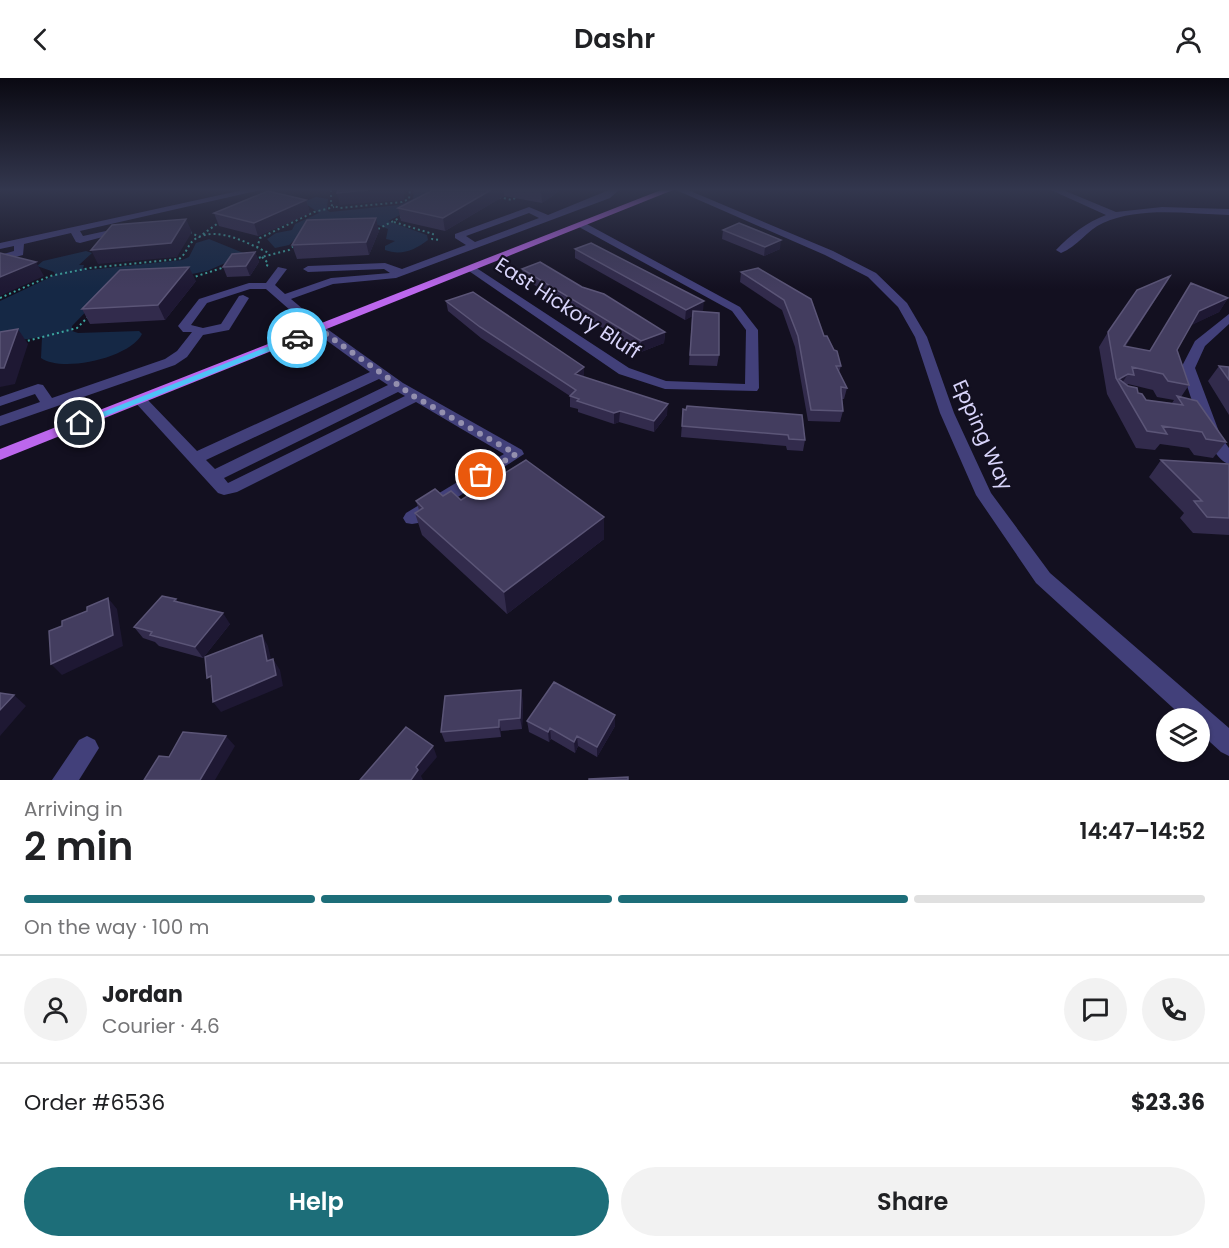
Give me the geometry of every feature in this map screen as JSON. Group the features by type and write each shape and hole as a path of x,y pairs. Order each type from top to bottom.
{"main road":[{"path":"0,455 588,223"}],"street":[{"path":"0,246 107,223"},
{"path":"74,230 80,240 157,223"},
{"path":"474,245 458,236 494,223"},
{"path":"283,298 331,281 383,278 534,223"},
{"name":"Epping Way","path":"757,223 838,257 872,275 903,305 921,337 947,413 984,495 1042,578 1229,744"},
{"path":"1061,250 1094,223"},
{"name":"East Hickory Bluff","path":"471,269 624,371 665,385 752,388 752,330 736,309 582,225"},
{"path":"0,258 19,253 19,242"},
{"path":"308,269 385,266 401,272"},
{"path":"269,286 282,269"},
{"path":"199,332 197,328 187,329 184,326 203,301 249,286 269,286 319,329 398,386 516,454 412,518"},
{"path":"0,421 170,362 182,354 199,332 225,327 243,298"},
{"path":"1229,318 1198,344 1188,368 1214,438 1229,459"},
{"path":"196,458 380,373"},
{"path":"213,477 398,386"},
{"path":"0,402 38,388 49,404"},
{"path":"140,400 224,489 242,484 415,397"},
{"path":"1183,408 1204,412"},
{"path":"64,780 87,748"}],"path":[{"path":"0,298 50,276 90,267 184,257 188,247 216,223"},
{"path":"279,223 288,225"},
{"path":"257,248 260,238 292,223"},
{"path":"369,229 380,229 392,223"},
{"path":"396,223 433,234 432,240 440,240"},
{"path":"189,231 200,237 220,236 269,254"},
{"path":"250,260 289,250 298,242"},
{"path":"135,263 140,256"},
{"path":"262,257 268,263 266,269"},
{"path":"181,278 211,273 226,267"},
{"path":"19,342 38,340 77,328 92,312"}],"water":[{"path":"393,223 427,235 428,240 408,251 391,252 385,250 385,246 395,241 386,239 388,229 378,225 301,234 289,245 275,248 267,239 276,233 292,230 295,224"},
{"path":"209,239 246,254 207,271 106,291 72,326 72,331 78,333 139,331 142,334 135,343 124,350 95,361 64,364 41,358 42,337 0,343 0,301 55,275 54,272 37,266 43,261 86,251 92,253 79,265 84,265 83,268 88,270 182,260 189,257 196,243"}],"building":[{"path":"184,223 171,243 91,250 112,225"},
{"path":"305,223 374,223 366,242 292,245"},
{"path":"739,223 781,240 765,247 723,230"},
{"path":"591,243 704,301 686,310 575,249"},
{"path":"255,252 246,266 223,267 232,254"},
{"path":"0,253 36,262 0,277"},
{"path":"540,262 582,287 604,294 665,332 641,341 522,269"},
{"path":"189,267 158,305 82,309 120,270"},
{"path":"758,268 811,299 824,336 827,336 834,350 837,351 841,366 836,366 847,388 841,387 843,411 811,410 798,336 784,300 741,272"},
{"path":"1170,276 1124,346 1150,351 1191,283 1228,298 1199,311 1177,350 1189,385 1168,381 1163,374 1132,367 1134,375 1128,374 1119,379 1128,386 1137,388 1138,393 1142,394 1146,400 1183,405 1177,396 1197,401 1226,442 1206,439 1202,432 1162,426 1167,434 1147,431 1116,378 1108,332 1137,290"},
{"path":"473,292 584,367 575,374 668,404 654,421 620,411 614,413 577,401 579,399 570,396 576,390 480,327 446,301"},
{"path":"693,311 719,313 719,355 690,355"},
{"path":"18,329 4,368 0,368 0,332"},
{"path":"1219,366 1229,367 1229,380"},
{"path":"687,406 802,415 805,440 789,439 788,435 682,426 683,409 686,410"},
{"path":"526,460 604,517 504,592 415,513 423,508 416,501 435,489 443,496 451,491 461,500"},
{"path":"1161,460 1229,464 1229,518 1207,517 1194,501 1202,501"},
{"path":"162,596 223,613 195,647 150,635 152,632 134,627"},
{"path":"108,598 113,635 51,664 49,631 62,626 62,621 87,611 87,607"},
{"path":"262,635 267,661 273,659 276,675 213,702 211,676 207,678 205,657"},
{"path":"554,682 615,715 597,747 577,736 574,742 550,728 548,732 527,721"},
{"path":"521,690 520,718 499,720 499,727 441,732 445,696"},
{"path":"0,693 14,695 0,710"},
{"path":"406,727 433,746 416,767 418,770 411,780 360,780"},
{"path":"183,732 226,736 200,780 144,780 159,756 169,757"},
{"path":"628,777 628,780 589,780 589,779"}],"way so far":[{"path":"297,338 319,329 415,397 516,454 481,475"}],"route":[{"path":"80,423 297,338"}]}
